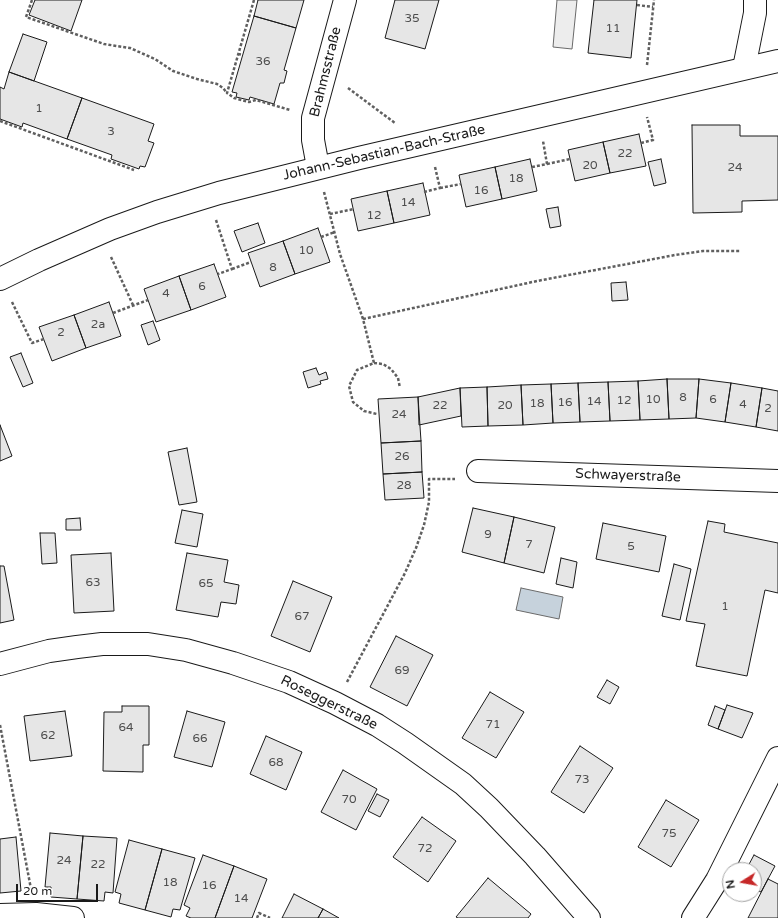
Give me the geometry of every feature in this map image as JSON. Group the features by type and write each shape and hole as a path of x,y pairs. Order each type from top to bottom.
{"street":[{"name":"Brahmsstraße","path":"318,168 313,140 313,118 345,0"},
{"path":"744,68 755,13 755,0"},
{"name":"Johann-Sebastian-Bach-Straße","path":"0,279 89,238 157,212 219,193 318,168 778,61"},
{"name":"Schwayerstraße","path":"478,471 778,481"},
{"name":"Roseggerstraße","path":"0,664 49,651 77,647 102,644 148,644 186,650 258,671 289,682 336,703 377,725 463,784 489,808 535,856 590,918"},
{"path":"693,918 717,880 778,758"},
{"path":"0,915 36,914 73,918"}],"path":[{"path":"32,0 26,17 104,44 130,48 155,59 173,71 197,80 217,84 223,88 227,94 234,98 249,102 256,100 287,109"},
{"path":"227,94 254,0"},
{"path":"646,73 654,0"},
{"path":"637,5 653,7"},
{"path":"238,54 243,55"},
{"path":"347,87 396,124"},
{"path":"641,143 653,140 647,113"},
{"path":"0,121 134,170"},
{"path":"542,138 547,164"},
{"path":"532,167 570,159"},
{"path":"434,163 440,188"},
{"path":"424,192 461,184"},
{"path":"324,190 340,254 363,319 374,363"},
{"path":"330,214 354,209"},
{"path":"216,218 232,269"},
{"path":"321,237 335,232"},
{"path":"363,319 537,281 675,255 703,251 740,251"},
{"path":"110,254 133,305"},
{"path":"218,274 251,262"},
{"path":"11,298 32,343 44,339"},
{"path":"113,313 148,300"},
{"path":"377,414 364,411 353,402 349,386 357,370 374,363 383,364 391,369 398,378 400,388"},
{"path":"344,688 405,573 416,548 424,525 429,502 429,479 479,478 478,471"},
{"path":"0,724 36,914"},
{"path":"257,918 259,913 270,918"}],"shaded area":[{"path":"557,0 577,0 572,49 553,47"},
{"path":"521,588 563,597 559,619 516,610"}],"building":[{"path":"35,0 82,0 71,31 29,15"},
{"path":"258,0 304,0 296,28 254,16"},
{"path":"395,0 439,0 425,49 385,38"},
{"path":"594,0 637,0 631,58 588,53"},
{"path":"254,16 296,28 284,70 287,71 284,83 280,83 274,104 250,97 249,100 236,97 237,93 232,92"},
{"path":"23,34 47,42 34,81 9,72"},
{"path":"9,72 82,98 67,139 23,123 22,127 0,119 0,87 4,89"},
{"path":"82,98 154,124 148,141 154,143 145,167 140,166 139,169 111,159 112,155 67,139"},
{"path":"692,125 740,125 740,136 778,136 778,200 742,201 742,212 693,213"},
{"path":"639,134 646,166 610,173 603,142"},
{"path":"603,142 610,173 575,181 568,150"},
{"path":"530,159 537,191 502,199 495,167"},
{"path":"661,159 666,183 654,186 648,162"},
{"path":"495,167 502,199 466,207 459,175"},
{"path":"423,183 430,215 394,223 387,191"},
{"path":"387,191 394,223 358,231 351,199"},
{"path":"558,207 561,226 550,228 546,209"},
{"path":"258,223 265,243 242,252 234,231"},
{"path":"318,228 330,262 295,274 283,241"},
{"path":"283,241 295,274 260,287 248,253"},
{"path":"214,264 226,297 191,310 179,276"},
{"path":"179,276 191,310 156,322 144,289"},
{"path":"626,282 628,300 612,301 611,283"},
{"path":"109,302 121,336 86,348 74,315"},
{"path":"74,315 86,348 52,361 39,327"},
{"path":"153,321 160,340 148,345 141,325"},
{"path":"21,353 33,383 23,387 10,357"},
{"path":"316,368 319,375 326,372 328,379 320,381 321,384 308,388 303,372"},
{"path":"667,379 669,419 640,420 638,381"},
{"path":"667,379 699,379 696,418 669,419"},
{"path":"699,379 731,383 725,422 696,418"},
{"path":"638,381 640,420 610,421 608,382"},
{"path":"608,382 610,421 580,422 578,383"},
{"path":"578,383 580,422 553,423 551,384"},
{"path":"731,383 762,388 756,427 725,422"},
{"path":"551,384 553,423 523,425 521,385"},
{"path":"521,385 523,425 488,426 487,387"},
{"path":"487,387 488,426 462,427 460,388"},
{"path":"460,388 461,416 419,425 418,397"},
{"path":"762,388 778,391 778,431 756,427"},
{"path":"418,397 421,441 381,443 378,399"},
{"path":"0,425 12,456 0,461"},
{"path":"421,441 422,472 383,474 381,443"},
{"path":"187,448 197,502 179,505 168,452"},
{"path":"422,472 424,498 385,500 383,474"},
{"path":"473,508 514,517 504,563 462,552"},
{"path":"182,510 203,514 197,547 175,543"},
{"path":"514,517 555,527 544,573 504,563"},
{"path":"80,518 81,530 66,530 66,519"},
{"path":"708,521 725,524 724,532 778,543 778,593 765,590 747,676 696,666 705,624 686,621"},
{"path":"603,523 666,536 659,572 596,559"},
{"path":"40,533 55,533 57,563 42,564"},
{"path":"111,553 114,611 74,613 71,555"},
{"path":"187,553 228,560 224,582 239,585 236,604 221,602 218,617 176,610"},
{"path":"561,558 577,562 573,588 556,584"},
{"path":"674,564 691,569 680,620 662,616"},
{"path":"0,566 4,566 14,620 0,623"},
{"path":"293,581 332,597 310,652 271,636"},
{"path":"396,636 433,655 407,706 370,687"},
{"path":"607,680 619,687 610,704 597,697"},
{"path":"490,692 524,712 496,758 462,738"},
{"path":"727,705 753,713 742,738 718,729"},
{"path":"122,706 149,706 149,745 143,745 143,772 103,771 104,712 122,712"},
{"path":"715,706 725,710 718,729 708,725"},
{"path":"65,711 72,756 30,761 24,716"},
{"path":"187,711 225,722 212,767 174,757"},
{"path":"266,736 302,752 286,790 250,774"},
{"path":"580,746 613,768 584,813 551,792"},
{"path":"343,770 377,789 356,830 321,812"},
{"path":"377,794 389,800 380,817 368,811"},
{"path":"666,800 699,820 671,867 638,847"},
{"path":"422,817 456,841 428,882 393,857"},
{"path":"50,833 83,836 77,899 51,897 51,887 45,887"},
{"path":"83,836 117,838 113,893 105,892 104,901 77,899"},
{"path":"16,837 21,891 0,893 0,839"},
{"path":"129,840 162,849 145,910 119,903 121,894 115,892"},
{"path":"162,849 195,858 180,910 173,909 171,917 145,910"},
{"path":"203,855 234,866 215,918 191,918 186,916 190,908 184,905"},
{"path":"754,855 775,866 762,890 762,862 750,862"},
{"path":"234,866 267,879 252,918 215,918"},
{"path":"488,878 531,914 528,918 456,917"},
{"path":"768,879 778,884 778,918 748,918 756,902 762,902 762,891"},
{"path":"294,894 323,909 318,918 282,918"},
{"path":"323,909 339,918 318,918"}]}
